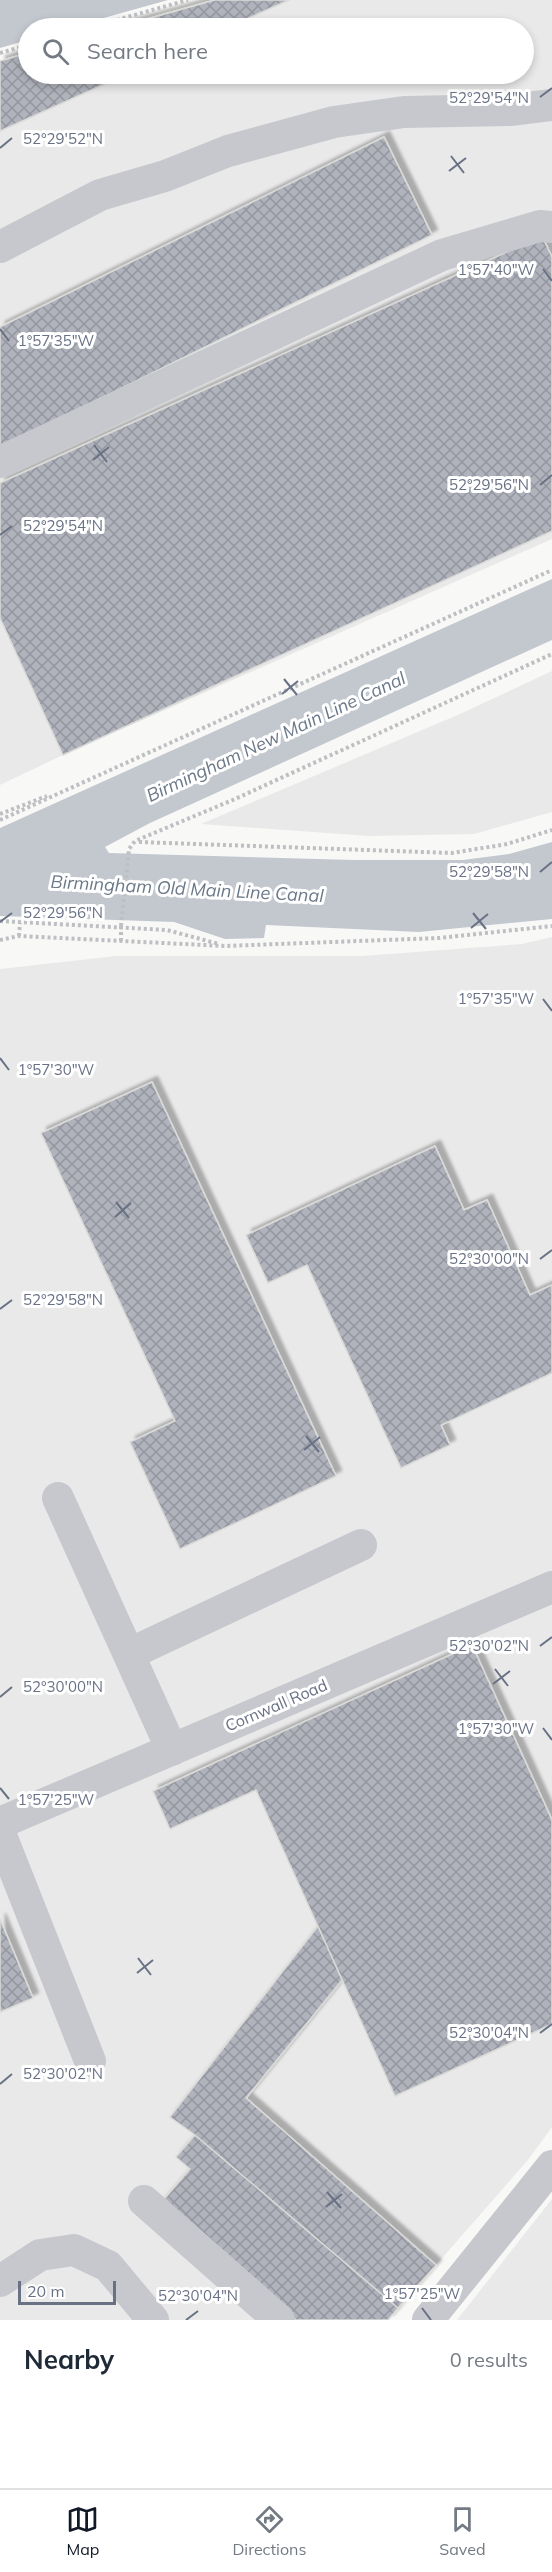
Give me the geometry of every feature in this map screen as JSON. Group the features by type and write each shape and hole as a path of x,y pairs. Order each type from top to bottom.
{"street":[{"path":"0,247 100,195 165,176 228,151 334,122 404,111 510,110 552,105"},
{"path":"0,462 442,255 540,226 552,227"},
{"path":"58,1498 172,1750"},
{"path":"129,1654 361,1545"},
{"name":"Cornwall Road","path":"0,1823 552,1587"},
{"path":"0,1833 90,2061"},
{"path":"438,2317 552,2166"},
{"path":"144,2201 279,2320"},
{"path":"0,2281 40,2255 74,2250 108,2266 153,2320"}],"path":[{"path":"124,18 188,0"},
{"path":"0,53 18,48"},
{"path":"0,820 552,570"},
{"path":"121,941 129,849 135,842 255,790 552,654"},
{"path":"0,814 81,783"},
{"path":"135,842 452,853 507,844 552,830"},
{"path":"0,921 166,930 225,946"},
{"path":"19,936 20,923"},
{"path":"0,940 19,936 225,946 440,938 552,926"}],"shaded area":[{"path":"215,0 552,0 552,539 0,785 0,61 18,56 18,84 534,84 534,18 151,18"},
{"path":"552,671 552,812 474,834 369,836 201,824 460,714"},
{"path":"552,937 552,2127 528,2160 388,2320 0,2320 0,969 116,956 362,956 522,944"},
{"path":"552,2199 552,2320 457,2320"}],"water":[{"path":"0,0 168,0 104,18 18,18 18,43 0,48"},
{"path":"552,579 552,640 150,823 105,847 109,853 354,860 463,860 509,854 552,842 552,919 419,932 266,925 264,938 225,939 174,922 0,916 0,828"}],"building":[{"path":"215,0 289,0 248,18 151,18"},
{"path":"18,56 18,84 105,84 0,131 0,61"},
{"path":"384,137 432,235 0,448 0,327"},
{"path":"542,236 552,257 552,531 63,755 0,618 0,483"},
{"path":"152,1082 336,1476 180,1549 130,1442 175,1421 41,1133"},
{"path":"435,1146 464,1210 487,1200 530,1295 552,1285 552,1373 441,1425 450,1445 401,1468 307,1265 268,1283 246,1235"},
{"path":"472,1645 552,1820 552,2024 395,2096 256,1790 170,1829 153,1791"},
{"path":"0,1919 33,1998 0,2012"},
{"path":"318,1926 342,1980 246,2098 436,2265 398,2308 195,2135 170,2117"},
{"path":"195,2135 398,2308 388,2320 296,2320 160,2204 190,2169 176,2157"}],"water label":[{"name":"Birmingham New Main Line Canal","path":"276,737"},
{"name":"Birmingham Old Main Line Canal","path":"187,889"}]}
